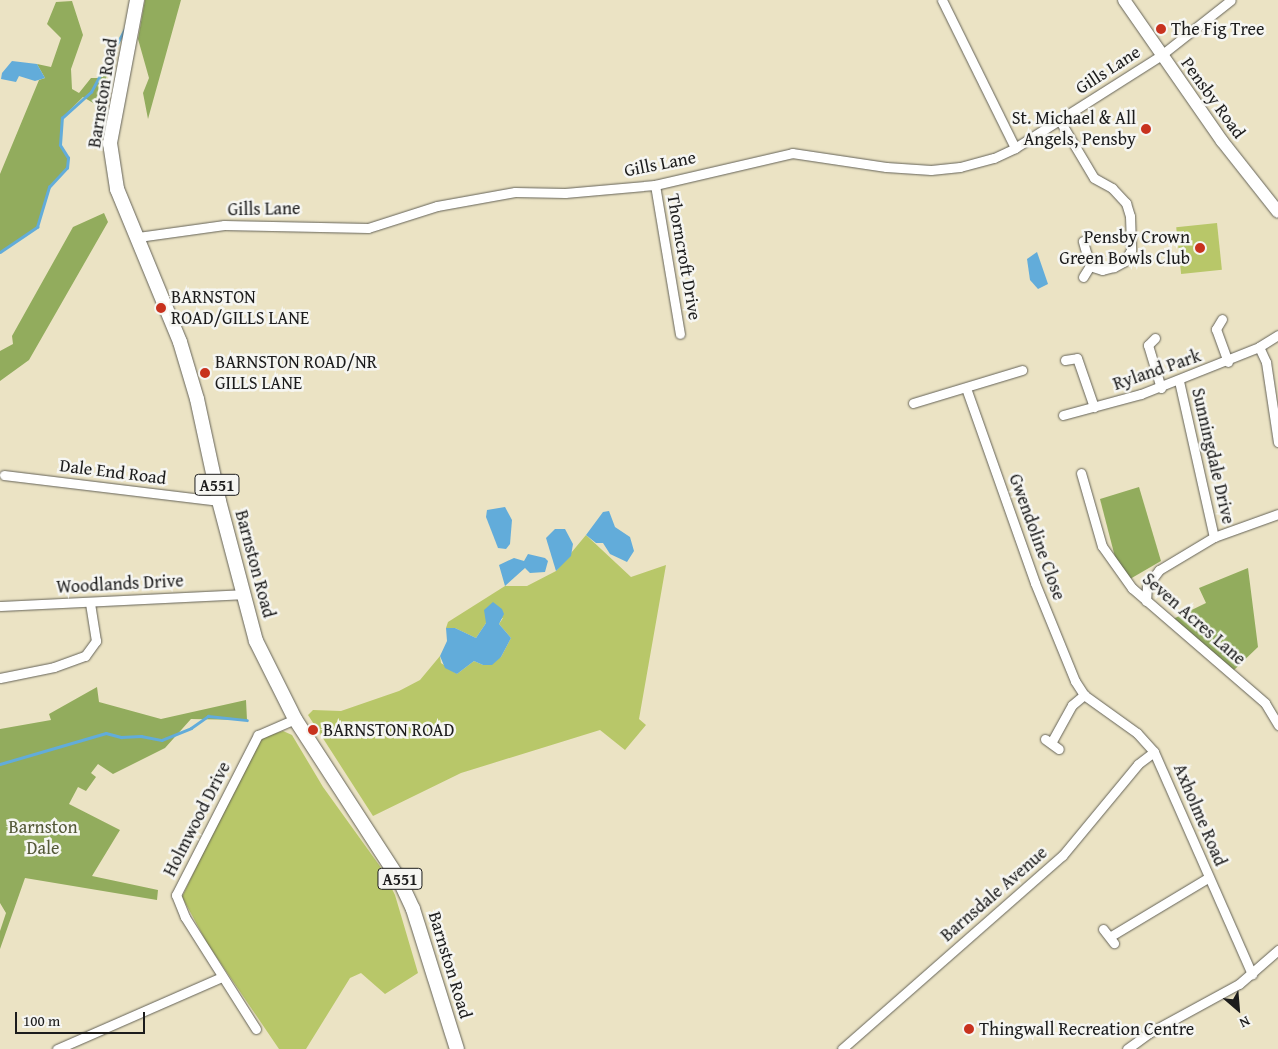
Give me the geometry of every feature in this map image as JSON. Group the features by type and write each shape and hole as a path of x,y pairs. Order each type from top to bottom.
{"main road":[{"name":"Pensby Road","path":"1124,0 1160,56 1278,212"},
{"name":"Barnston Road","path":"137,3 110,143 117,189 180,342 197,399 242,594 259,647 295,719 400,878 413,909 457,1049"}],"street":[{"path":"942,0 1016,148"},
{"name":"Gills Lane","path":"138,237 224,225 368,228 437,206 515,192 565,193 655,185 792,153 886,167 931,170 994,158 1016,148 1060,121 1160,56 1231,0"},
{"path":"1060,121 1094,178 1112,188 1126,203 1130,216 1132,250 1125,261 1102,270 1090,266"},
{"name":"Thorncroft Drive","path":"655,185 680,334"},
{"path":"1083,242 1090,266"},
{"path":"1082,277 1090,266"},
{"path":"1222,319 1212,327 1228,362"},
{"name":"Ryland Park","path":"1063,415 1161,388 1260,348 1278,335"},
{"path":"1155,338 1144,345 1161,388"},
{"path":"1260,348 1266,362 1278,442"},
{"path":"1065,360 1077,358 1094,407"},
{"path":"913,403 1022,370"},
{"name":"Sunningdale Drive","path":"1179,381 1214,537"},
{"name":"Gwendoline Close","path":"966,388 1035,583 1084,695"},
{"name":"Seven Acres Lane","path":"1082,473 1102,546 1132,588 1265,703 1278,724"},
{"name":"Dale End Road","path":"4,474 219,501"},
{"path":"1146,601 1147,586 1159,570 1214,537 1278,514"},
{"name":"Woodlands Drive","path":"0,606 242,594"},
{"path":"0,678 54,668 85,656 96,641 90,602"},
{"path":"1059,748 1048,741 1072,705 1084,695"},
{"name":"Axholme Road","path":"1084,695 1137,733 1154,752 1252,974"},
{"name":"Holmwood Drive","path":"256,1029 185,917 176,895 258,735 295,719"},
{"name":"Barnsdale Avenue","path":"842,1049 1062,856 1138,764 1154,752"},
{"path":"1103,929 1112,940 1209,877"},
{"path":"1127,1049 1149,1032 1252,974 1277,955"},
{"path":"56,1049 222,977"}],"green space":[{"path":"145,0 181,0 148,119 143,93 149,78 138,39"},
{"path":"72,1 83,35 71,69 72,89 79,93 91,78 98,78 113,46 100,107 83,97 62,118 60,145 68,158 67,168 49,187 37,227 0,252 0,174 39,80 45,78 37,64 51,67 61,38 47,24 56,2"},
{"path":"104,213 108,222 29,360 0,381 0,351 13,344 12,336 73,227"},
{"name":"Pensby Crown Green Bowls Club","path":"1217,223 1222,270 1181,274 1176,227"},
{"path":"1139,487 1161,561 1130,579 1115,557 1100,499"},
{"path":"586,535 631,577 666,565 639,719 646,725 625,750 600,730 461,773 373,816 308,715 313,710 341,711 399,691 420,680 440,656 441,663 457,674 474,661 483,665 501,657 511,638 499,624 503,618 486,623 476,638 455,628 446,628 448,622 505,586 527,586 556,571"},
{"path":"1248,568 1258,647 1234,670 1173,619 1206,603 1199,588"},
{"name":"Barnston Dale","path":"97,687 99,702 161,719 246,700 247,720 191,719 165,748 113,774 98,764 91,773 96,777 86,791 78,787 69,804 120,830 92,876 158,890 157,900 25,878 0,949 0,931 6,913 0,903 0,729 51,720 49,714"},
{"path":"283,731 292,735 323,787 382,869 395,895 418,973 385,994 361,973 350,978 306,1049 279,1049 207,943 182,897 257,739"}],"water":[{"path":"12,61 37,64 45,78 35,81 19,76 16,82 1,79 2,73"},
{"path":"1037,252 1048,284 1038,289 1030,280 1027,259"},
{"path":"505,507 512,520 510,544 506,549 498,548 486,517 487,510"},
{"path":"609,511 615,527 630,537 634,551 627,562 610,554 603,543 596,543 586,535 603,512"},
{"path":"555,529 565,529 573,544 571,556 556,571 546,538"},
{"path":"528,554 545,558 548,561 545,572 530,573 525,568 505,586 499,565 514,558 524,561"},
{"path":"493,602 502,609 504,614 499,624 511,638 501,657 492,665 483,665 474,661 457,674 445,668 440,656 447,641 446,628 455,628 476,638 486,623 484,610"}],"waterway":[{"path":"0,252 37,227 49,187 67,168 68,158 60,145 62,118 91,92 126,27"},
{"path":"0,764 106,733 121,737 141,736 162,740 191,728 208,716 247,720"}],"place":[{"name":"The Fig Tree","path":"1161,29"},
{"name":"St. Michael & All Angels, Pensby","path":"1146,129"},
{"name":"Pensby Crown Green Bowls Club","path":"1200,248"},
{"name":"BARNSTON ROAD/GILLS LANE","path":"161,308"},
{"name":"BARNSTON ROAD/NR GILLS LANE","path":"205,373"},
{"name":"BARNSTON ROAD","path":"313,730"},
{"name":"Thingwall Recreation Centre","path":"969,1029"}]}
